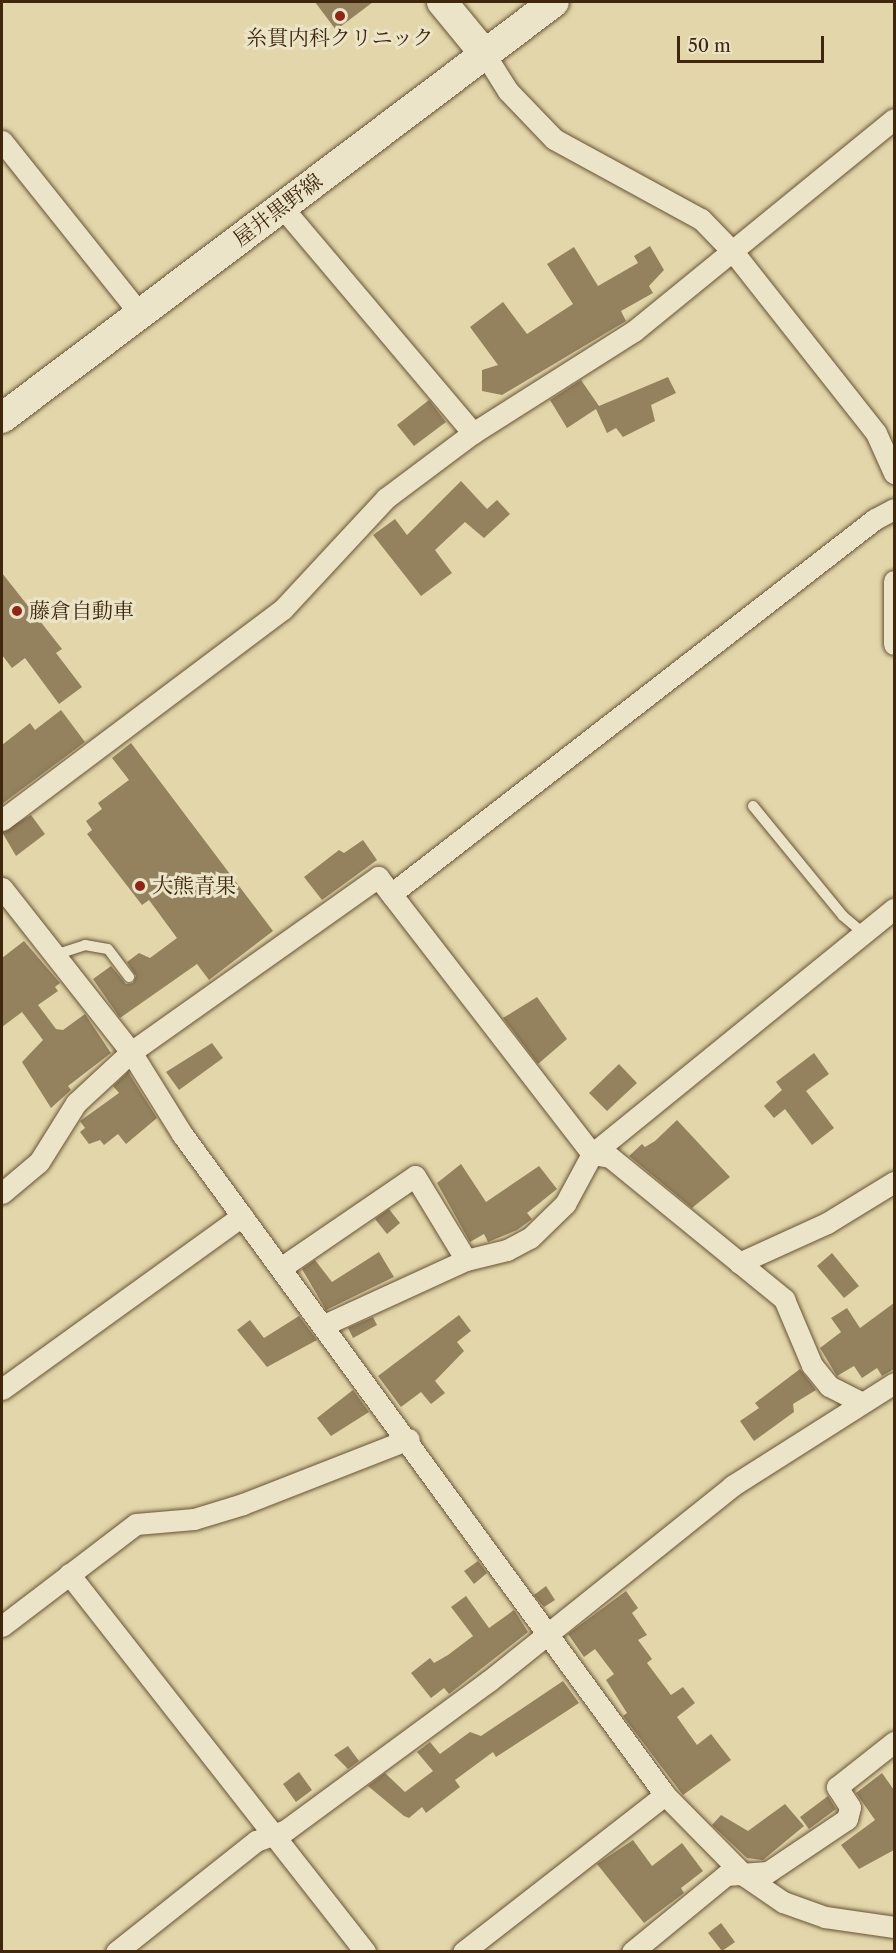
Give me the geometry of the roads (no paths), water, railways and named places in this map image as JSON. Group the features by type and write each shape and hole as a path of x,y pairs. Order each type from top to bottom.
{"main road":[{"path":"442,2 484,53"},
{"name":"屋井黒野線","path":"2,418 554,2"}],"street":[{"path":"484,53 508,91 554,139 701,219 734,253 876,432 894,473"},
{"path":"2,820 283,609 386,498 472,433 634,331 734,253 894,119"},
{"path":"2,141 140,314"},
{"path":"282,207 472,433"},
{"path":"391,894 866,526 894,509"},
{"path":"894,581 894,644"},
{"path":"2,1193 39,1162 76,1103 131,1052 378,877 592,1154 610,1157 784,1299 812,1365 829,1386 860,1402"},
{"path":"2,888 131,1052 242,1216 409,1438 546,1633 665,1795 745,1876 783,1902 825,1917 894,1927"},
{"path":"324,1325 466,1260 507,1250 549,1222 565,1204 592,1154 894,909"},
{"path":"282,1267 416,1176 466,1260"},
{"path":"739,1263 827,1223 894,1182"},
{"path":"2,1389 242,1216"},
{"path":"116,1952 256,1841 286,1830 546,1633 732,1486 860,1402 894,1383"},
{"path":"2,1626 135,1524 195,1519 243,1504 409,1438"},
{"path":"69,1574 364,1952"},
{"path":"632,1952 726,1875 745,1876 768,1872 847,1820 850,1807 837,1787 894,1742"},
{"path":"463,1952 665,1795"}],"lane":[{"path":"753,806 843,916 863,933"},
{"path":"56,955 85,945 108,950 129,977"}],"place":[{"name":"糸貫内科クリニック","path":"340,16"},
{"name":"藤倉自動車","path":"17,611"},
{"name":"大熊青果","path":"140,886"}]}
